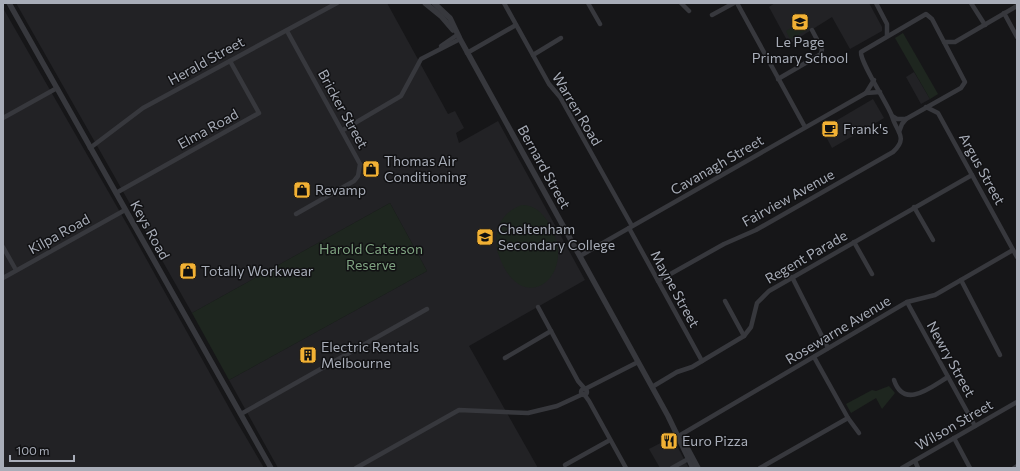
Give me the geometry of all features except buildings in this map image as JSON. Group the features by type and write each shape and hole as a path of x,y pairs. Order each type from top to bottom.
{"street":[{"name":"Keys Road","path":"9,3 271,468"},
{"name":"Herald Street","path":"90,148 143,108 337,3"},
{"name":"Bernard Street","path":"425,3 441,16 458,37"},
{"name":"Bernard Street","path":"434,3 450,18 458,37 679,436 690,458 693,468"},
{"name":"Warren Road","path":"505,3 549,84 560,97 630,227"},
{"path":"588,3 600,24"},
{"path":"682,3 689,11"},
{"path":"712,15 735,3 805,127"},
{"path":"876,3 887,24 887,36"},
{"path":"971,3 985,25"},
{"path":"944,42 955,42 1017,6"},
{"path":"892,116 897,119 906,119 961,88 965,82 932,19 927,14 861,52 861,57 874,80 899,132"},
{"path":"1004,14 1017,37"},
{"path":"887,24 899,29"},
{"path":"467,53 516,25"},
{"path":"778,79 821,54 822,49 812,30"},
{"name":"Bricker Street","path":"287,31 360,161 358,178 296,214"},
{"path":"342,130 401,96 419,61 458,37"},
{"path":"533,55 562,38"},
{"path":"950,52 955,42"},
{"name":"Elma Road","path":"116,193 259,113 230,61"},
{"name":"Cavanagh Street","path":"866,93 874,80"},
{"path":"3,118 57,88"},
{"name":"Cavanagh Street","path":"580,256 866,93 880,92"},
{"path":"926,107 938,113 940,99"},
{"name":"Argus Street","path":"938,113 1017,257"},
{"name":"Fairview Avenue","path":"658,282 724,244 756,230 890,153 899,145 901,138 899,132 906,119"},
{"name":"Regent Parade","path":"744,336 751,327 755,308 762,296 972,174"},
{"path":"914,207 933,240"},
{"name":"Kilpa Road","path":"3,278 125,210"},
{"name":"Mayne Street","path":"630,227 658,282 702,361"},
{"path":"854,242 872,274"},
{"path":"3,246 16,270"},
{"name":"Rosewarne Avenue","path":"679,436 907,302 935,295 1013,250"},
{"path":"792,278 828,348"},
{"path":"961,280 1000,355"},
{"path":"652,387 677,372 702,361 744,336 725,301"},
{"name":"Newry Street","path":"907,302 975,426"},
{"path":"538,307 626,468"},
{"path":"240,414 427,309"},
{"path":"505,358 551,331"},
{"path":"814,357 848,418 859,433"},
{"path":"356,468 460,410 528,413 557,406 638,362"},
{"path":"894,380 901,392 907,395 914,395 948,377"},
{"name":"Wilson Street","path":"902,468 1017,402"},
{"path":"760,468 848,418"},
{"path":"954,438 970,468"},
{"path":"565,465 610,440"},
{"path":"672,468 690,458"},
{"name":"Bernard Street","path":"690,458 698,468"},
{"path":"913,462 914,468"},
{"path":"913,462 918,468"}],"shaded area":[{"path":"16,3 387,3 448,114 455,111 464,128 456,133 459,143 498,121 585,280 469,346 538,468 278,468 229,380 427,271 390,203 192,313"},
{"path":"775,3 869,3 882,27 882,31 850,49 832,17 789,44 769,7"},
{"path":"3,8 128,226 264,468 3,468"},
{"path":"914,72 930,99 921,104 906,77"},
{"path":"873,99 884,118 832,148 822,129"},
{"path":"672,437 689,468 660,468 649,449"}],"green space":[{"path":"802,21 807,30 790,39 786,31"},
{"path":"903,33 938,94 930,99 895,38"},
{"name":"Harold Caterson Reserve","path":"390,203 427,271 229,380 192,313"},
{"path":"522,205 530,206 543,215 557,241 558,259 553,273 544,283 533,288 520,285 508,274 498,253 496,245 497,230 500,224 509,212"},
{"path":"889,386 895,393 882,409 876,398 851,413 846,404 872,390 876,391"}],"place":[{"name":"Le Page Primary School","path":"800,22"},
{"name":"Frank's","path":"830,129"},
{"name":"Thomas Air Conditioning","path":"371,169"},
{"name":"Revamp","path":"302,190"},
{"name":"Cheltenham Secondary College","path":"485,237"},
{"name":"Totally Workwear","path":"188,271"},
{"name":"Electric Rentals Melbourne","path":"308,355"},
{"name":"Euro Pizza","path":"669,441"}]}
